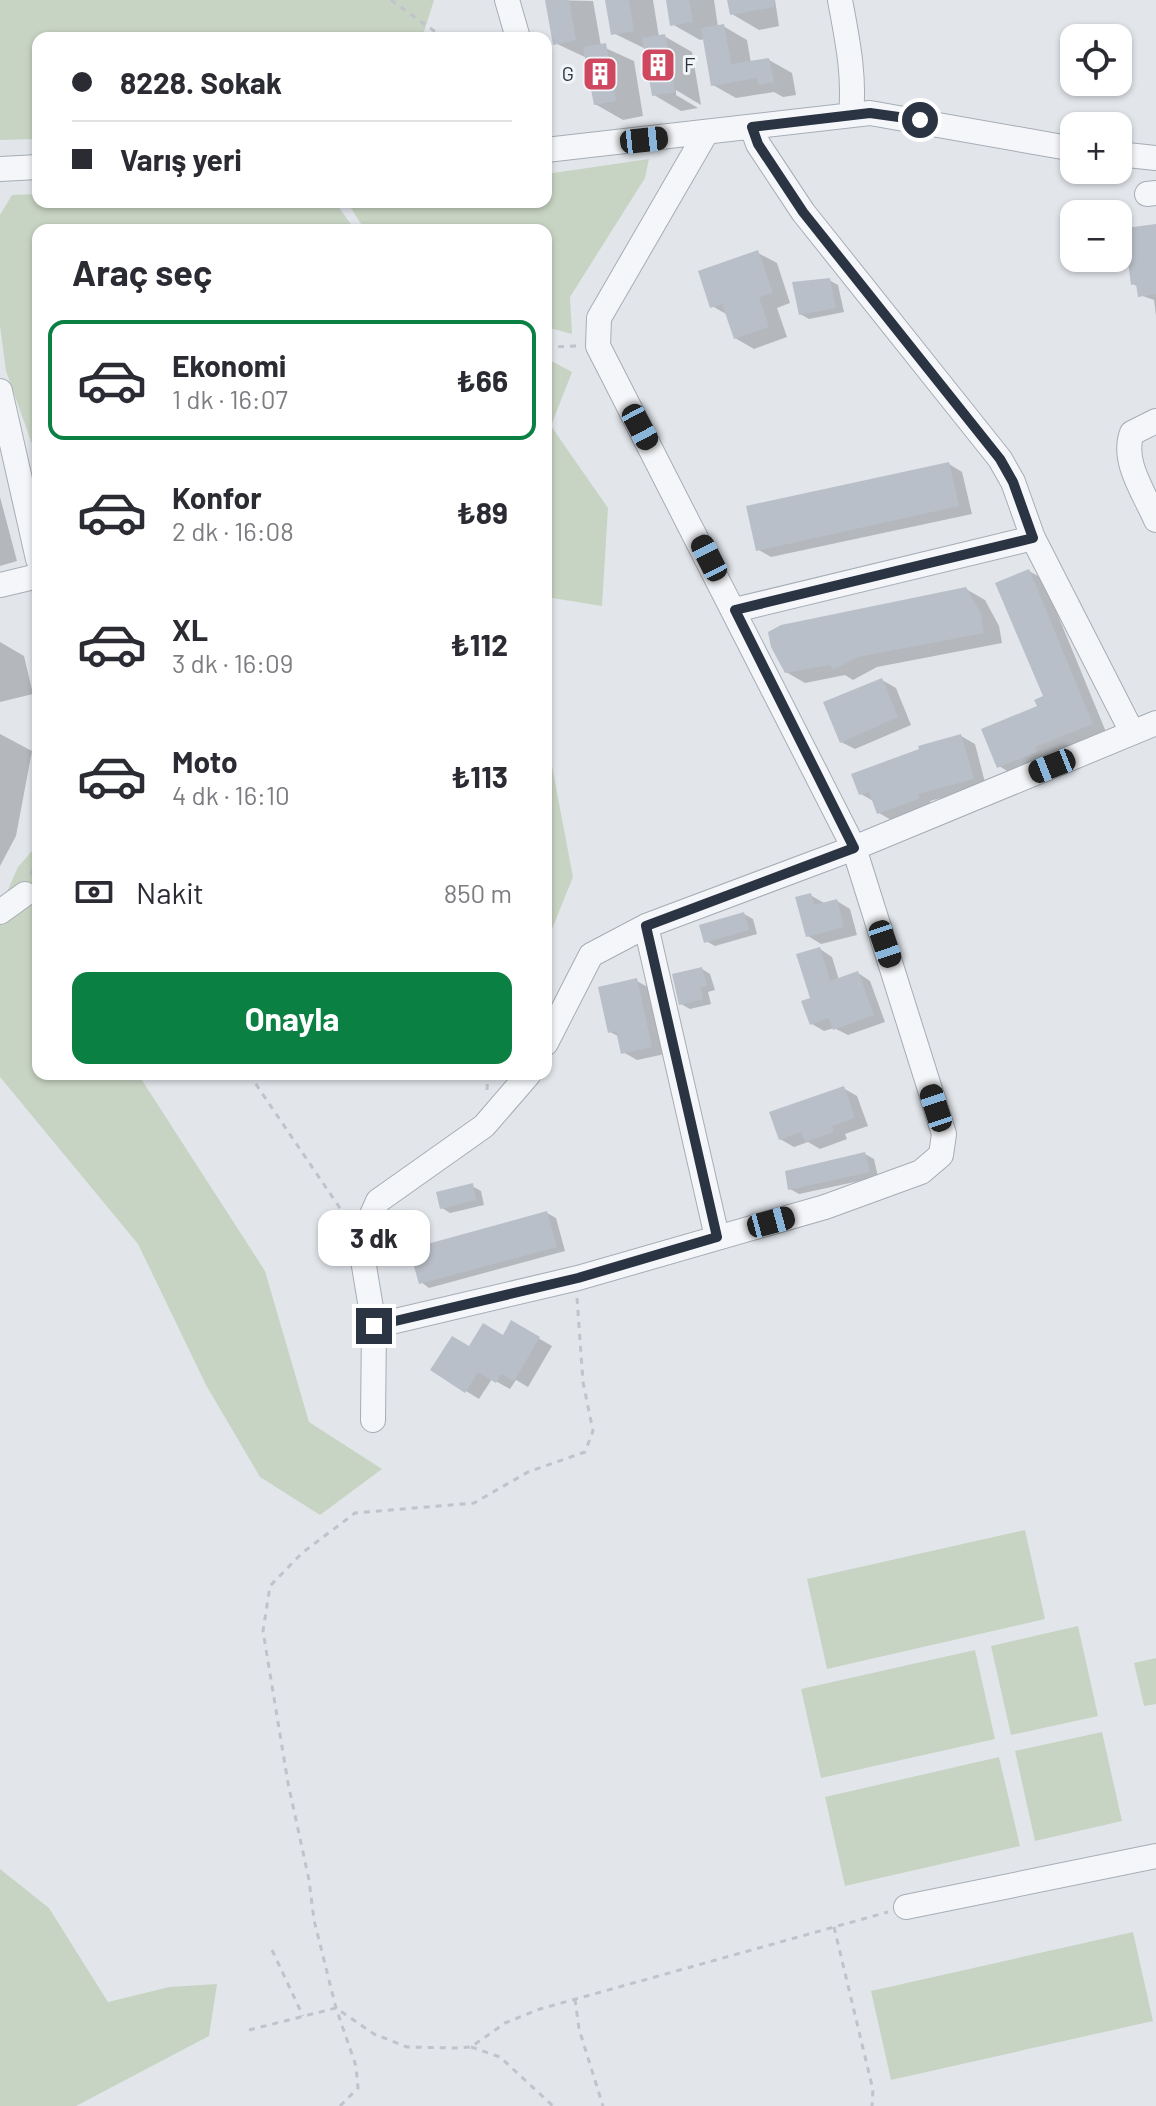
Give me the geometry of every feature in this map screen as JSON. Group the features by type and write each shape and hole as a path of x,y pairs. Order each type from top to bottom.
{"street":[{"path":"507,0 516,32"},
{"path":"840,0 854,90 851,114"},
{"path":"552,145 706,133 870,113 970,128 1060,146"},
{"path":"752,127 758,144 803,212 1000,459 1013,482 1033,538 1132,732"},
{"path":"374,1326 578,1278 882,1189 921,1172 941,1155 944,1134 854,848 598,346 599,318 706,133"},
{"path":"1132,155 1156,158"},
{"path":"0,169 32,167"},
{"path":"0,391 32,532"},
{"path":"1156,421 1132,433 1128,444 1130,460 1156,520"},
{"path":"735,610 1033,538"},
{"path":"0,585 32,577"},
{"path":"552,1031 591,955 646,926 854,848 1156,723"},
{"path":"0,912 32,881"},
{"path":"646,926 717,1237"},
{"path":"373,1420 374,1326 360,1242 378,1201 484,1126 524,1080"},
{"path":"906,1907 1156,1856"}],"path":[{"path":"391,0 436,32"},
{"path":"552,347 598,346"},
{"path":"253,1080 345,1214 360,1242"},
{"path":"340,2106 358,2088 356,2066 336,2008 314,1920 265,1647 264,1609 270,1586 302,1553 355,1513 474,1503 528,1472 585,1452 593,1431 583,1382 578,1278"},
{"path":"471,2047 505,2023 575,1999 906,1907"},
{"path":"834,1927 873,2090 872,2106"},
{"path":"272,1950 303,2016"},
{"path":"575,1999 579,2029 603,2106"},
{"path":"249,2030 336,2008 374,2034 407,2047 471,2047 500,2057 553,2106"}],"green space":[{"path":"0,0 434,0 424,32 32,32 32,139 0,140"},
{"path":"649,159 645,178 570,297 572,334 552,329 552,224 361,224 351,208 552,208 552,173"},
{"path":"32,194 32,208 339,208 351,224 32,224 32,444 6,371 0,326 0,215 12,195"},
{"path":"552,361 572,372 552,423"},
{"path":"552,427 608,508 602,606 552,598"},
{"path":"552,766 573,877 552,929"},
{"path":"32,851 32,1080 142,1080 265,1271 309,1422 382,1469 320,1515 260,1477 206,1385 138,1244 0,1077 0,908 18,867"},
{"path":"1025,1530 1045,1619 827,1669 807,1579"},
{"path":"1078,1626 1098,1716 1011,1735 991,1646"},
{"path":"975,1650 995,1739 821,1778 801,1689"},
{"path":"1156,1658 1156,1704 1144,1706 1134,1663"},
{"path":"1102,1732 1122,1821 1035,1841 1015,1751"},
{"path":"999,1757 1020,1846 845,1886 825,1797"},
{"path":"0,1869 49,1908 108,2002 169,1987 217,1984 209,2036 76,2106 0,2106"},
{"path":"1133,1932 1153,2021 891,2080 871,1991"}],"building":[{"path":"545,0 569,0 576,40 553,45"},
{"path":"605,0 629,0 634,31 611,35"},
{"path":"666,0 689,0 693,22 670,26"},
{"path":"727,0 774,0 774,7 730,15"},
{"path":"724,24 731,64 769,58 774,82 758,85 757,78 711,86 701,28"},
{"name":"F","path":"665,34 675,92 652,96 642,38"},
{"name":"G","path":"606,43 616,101 594,105 583,47"},
{"path":"1156,224 1156,294 1138,297 1136,284 1131,285 1132,227"},
{"path":"758,250 773,293 759,297 769,327 734,339 722,304 710,308 698,271"},
{"path":"830,278 836,308 799,315 792,282"},
{"path":"949,462 959,506 756,551 746,506"},
{"path":"1029,569 1093,724 1035,747 1037,752 997,768 981,729 1037,706 1034,700 1043,696 995,583"},
{"path":"966,587 981,614 984,633 858,657 833,670 830,665 785,673 771,647 768,632 781,625"},
{"path":"882,678 898,717 840,743 823,702"},
{"path":"961,734 974,779 918,794 919,799 877,814 869,792 859,795 851,774 919,749 918,746"},
{"path":"811,893 814,905 837,899 844,927 806,937 795,897"},
{"path":"744,912 749,930 704,943 699,925"},
{"path":"820,947 830,981 858,971 874,1015 833,1030 829,1018 810,1025 801,1001 810,998 796,954"},
{"path":"702,967 707,986 700,987 703,999 679,1005 672,974"},
{"path":"637,978 652,1047 621,1054 616,1031 608,1033 598,987"},
{"path":"844,1086 855,1118 832,1126 834,1132 805,1142 801,1132 779,1140 769,1112"},
{"path":"865,1152 870,1172 788,1190 785,1171"},
{"path":"473,1183 476,1200 440,1209 436,1192"},
{"path":"547,1211 557,1247 419,1284 409,1249"},
{"path":"511,1320 540,1337 514,1381 501,1374 496,1383 478,1372 465,1393 430,1370 452,1336 469,1346 483,1323 503,1335"}],"place":[{"name":"F","path":"658,65"},
{"name":"G","path":"600,74"}],"route":[{"path":"374,1326 578,1278 717,1237 646,926 854,848 788,722 735,610 1033,538 1013,482 1000,459 803,212 758,144 752,127 870,113 920,120"}]}
